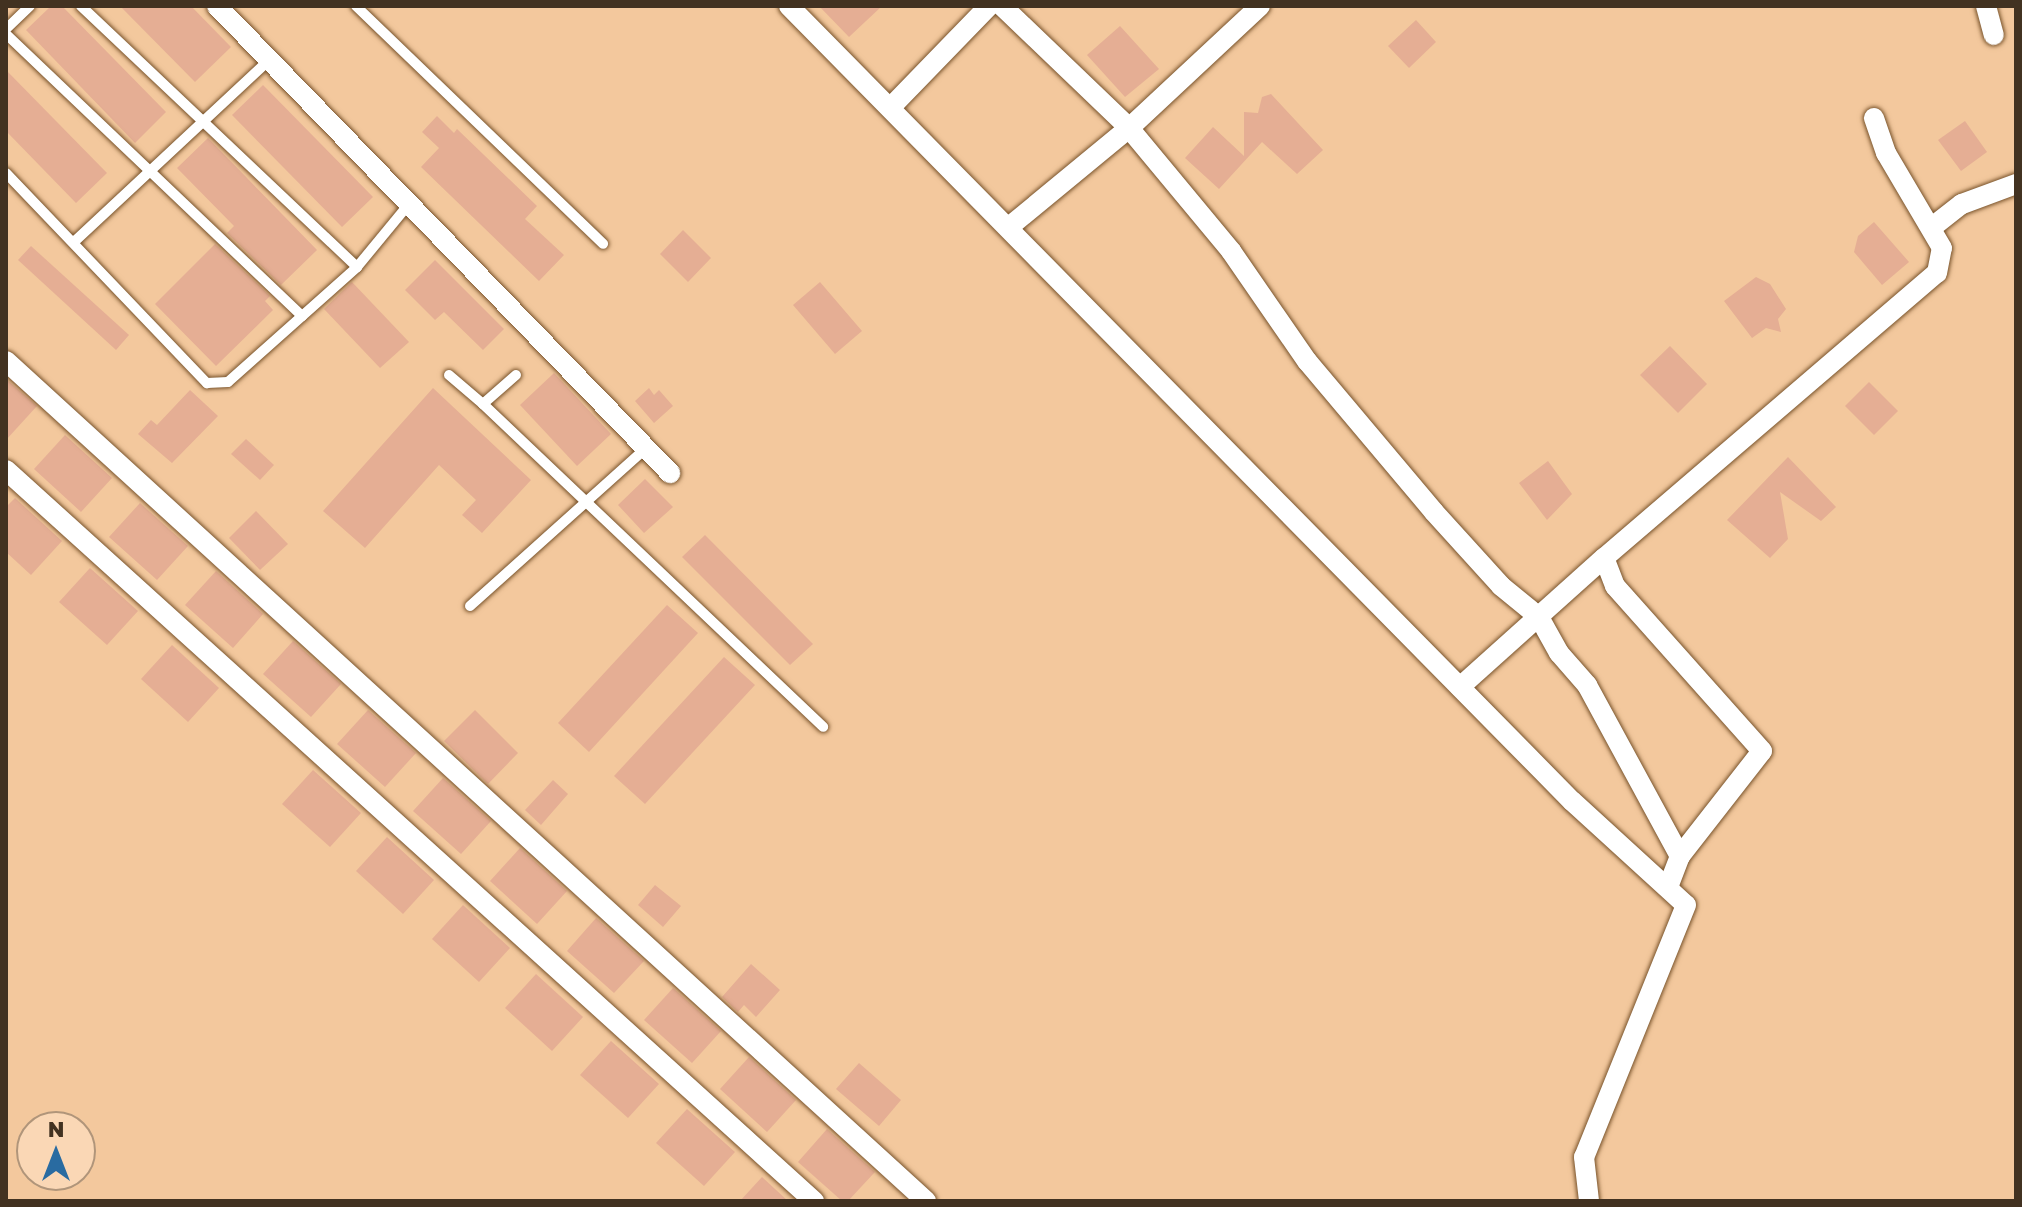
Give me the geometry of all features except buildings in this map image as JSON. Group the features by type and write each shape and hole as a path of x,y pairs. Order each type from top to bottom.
{"street":[{"path":"217,6 670,473"},
{"path":"789,6 1460,687 1651,878 1669,885 1686,905 1584,1157 1589,1201"},
{"path":"891,107 989,6"},
{"path":"1002,6 1129,128 1231,251 1307,361 1472,554 1539,617 1559,653 1587,685 1680,856"},
{"path":"1009,227 1129,128 1260,6"},
{"path":"1986,6 1994,35"},
{"path":"1460,687 1604,558 1937,273 1942,248 1886,153 1874,118"},
{"path":"1931,228 1962,204 2016,184"},
{"path":"6,361 926,1201"},
{"path":"6,470 814,1201"},
{"path":"1604,558 1615,586 1762,751 1680,856 1669,885"}],"lane":[{"path":"30,6 6,31 302,316"},
{"path":"81,6 357,267"},
{"path":"356,6 603,244"},
{"path":"75,241 269,60"},
{"path":"6,173 75,241 207,383 228,382 357,267 409,204"},
{"path":"449,375 823,727"},
{"path":"483,404 516,375"},
{"path":"470,606 646,448"}]}
